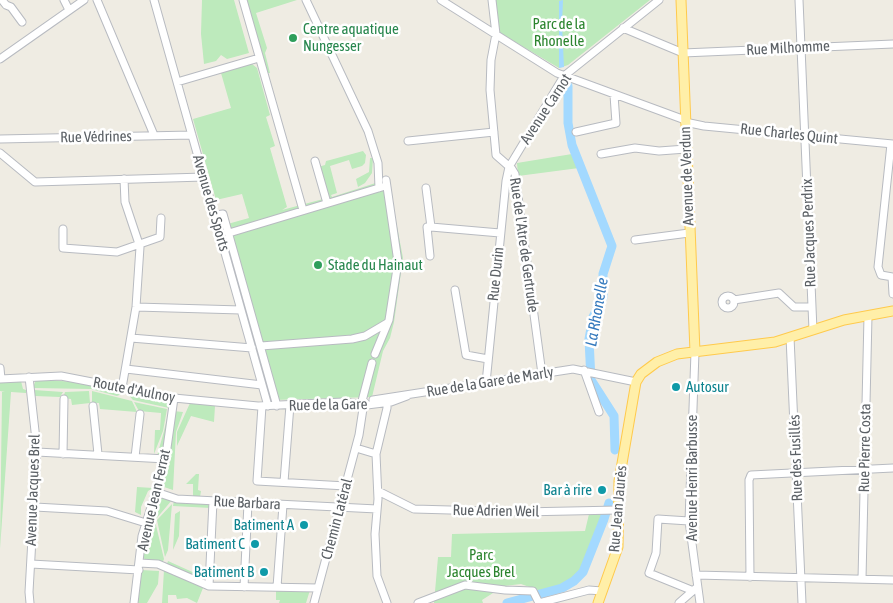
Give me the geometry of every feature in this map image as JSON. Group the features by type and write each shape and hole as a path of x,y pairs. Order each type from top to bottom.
{"main road":[{"name":"Avenue de Verdun","path":"681,0 695,352"},
{"path":"636,382 645,371 661,360 678,354 767,343 893,311"},
{"name":"Rue Jean Jaurès","path":"598,603 618,547 610,510 619,481 636,382"}],"street":[{"path":"2,0 11,7 22,22"},
{"path":"64,0 69,10"},
{"path":"0,59 84,0"},
{"path":"98,0 154,135"},
{"name":"Avenue des Sports","path":"154,0 262,385 265,406 257,481 284,482"},
{"path":"243,0 303,210"},
{"path":"306,0 368,131 378,163 398,257 389,320 374,354"},
{"name":"Rue Charles Quint","path":"441,0 564,76 685,121 805,136 892,144"},
{"name":"Rue de l'Atre de Gertrude","path":"492,0 496,34 490,63 496,157 509,167 515,176 542,374"},
{"name":"Avenue Carnot","path":"509,167 564,76 659,0"},
{"name":"Rue Jacques Perdrix","path":"799,0 813,330"},
{"path":"623,28 683,53"},
{"name":"Rue Milhomme","path":"683,53 893,44"},
{"path":"177,82 259,58"},
{"path":"576,132 616,123 614,95"},
{"path":"408,141 494,132"},
{"name":"Rue Védrines","path":"0,139 192,135"},
{"path":"892,144 890,179 884,220 881,225 878,269 881,275 893,277 893,294"},
{"path":"601,154 635,148 659,151 686,149"},
{"path":"0,153 33,182 204,177"},
{"path":"315,161 327,203"},
{"name":"Rue Durin","path":"486,383 500,233 509,167"},
{"path":"122,388 136,308 140,244 125,202 124,179"},
{"path":"229,233 382,184"},
{"path":"426,188 431,227"},
{"path":"215,215 223,213 262,346 277,406"},
{"path":"63,229 63,248 114,252 161,236 161,218"},
{"path":"884,220 893,221"},
{"path":"430,256 427,227 500,233"},
{"path":"635,240 689,234"},
{"path":"455,290 466,355 488,359"},
{"path":"734,300 779,294 794,307 812,307"},
{"path":"136,308 241,310"},
{"name":"Rue Pierre Costa","path":"862,580 868,316"},
{"path":"262,346 352,339 365,336 389,320"},
{"name":"Rue des Fusillés","path":"790,337 802,603"},
{"path":"131,338 252,348"},
{"name":"Avenue Henri Barbusse","path":"695,352 689,521 696,574 695,589 700,603"},
{"name":"Chemin Latéral","path":"314,603 359,435 365,426 366,402 372,363"},
{"path":"0,368 0,379"},
{"path":"126,369 262,385"},
{"name":"Rue de la Gare de Marly","path":"407,396 573,369 586,370 636,382"},
{"path":"586,370 599,412"},
{"name":"Route d'Aulnoy","path":"0,379 61,376 174,398 265,406"},
{"name":"Avenue Jacques Brel","path":"29,377 36,452 30,603"},
{"name":"Rue de la Gare","path":"386,603 377,573 378,491 376,454 387,400 407,396"},
{"name":"Avenue Jean Ferrat","path":"134,603 146,523 166,459 174,398"},
{"path":"63,454 64,399"},
{"path":"366,402 387,400"},
{"name":"Rue de la Gare","path":"265,406 366,402"},
{"path":"290,405 284,482 346,486"},
{"path":"93,406 98,454"},
{"path":"135,457 140,414"},
{"path":"356,448 376,454"},
{"path":"36,452 166,459"},
{"path":"750,576 749,480 752,474 893,468"},
{"name":"Rue Adrien Weil","path":"378,491 414,509 522,512 610,510"},
{"name":"Rue Barbara","path":"156,492 177,499 213,502 377,509"},
{"path":"209,586 213,502"},
{"path":"244,587 248,503"},
{"path":"277,587 283,505"},
{"path":"35,507 107,511 146,523"},
{"path":"679,603 695,589 649,573 656,555 658,519 689,521"},
{"path":"31,564 139,566 158,564 209,586 318,588"},
{"path":"696,574 893,580"},
{"path":"418,603 463,584 537,599 589,590 602,590"}],"green space":[{"path":"202,0 234,0 249,53 227,59 221,55 216,61 204,64 201,34"},
{"path":"247,0 297,0 256,13 267,48 265,53 270,73 268,73"},
{"name":"Parc de la Rhonelle","path":"495,0 650,0 568,65 559,68 500,33"},
{"path":"252,64 257,68 270,115 266,117 275,146 270,148 287,207 282,210 327,198 318,167 325,165 326,161 363,151 366,155 365,163 362,166 352,169 349,160 330,166 337,193 331,195 332,197 388,179 403,258 394,322 390,338 383,351 372,397 273,400 224,225 249,218 242,194 216,200 193,119 231,108 221,73"},
{"path":"572,154 579,168 518,176 517,163"},
{"path":"370,158 373,158 372,173 365,183 358,187 356,179 369,172"},
{"path":"36,379 74,382 125,392 117,396 91,389 33,388"},
{"path":"21,381 26,393 11,392 0,549 2,392 5,392 0,391 0,383"},
{"path":"34,390 63,392 60,397 35,396"},
{"path":"89,391 90,403 72,405 71,399 63,398 65,392"},
{"path":"92,391 132,401 137,412 100,409 99,403 92,403"},
{"path":"126,392 166,399 170,403 169,408 133,400"},
{"path":"134,402 167,409 163,431 154,454 155,430 160,430 161,413 139,411"},
{"path":"190,403 215,406 214,422 191,416 177,446 177,432"},
{"path":"169,410 164,455 157,456 164,431"},
{"path":"173,411 183,412 176,432 173,490 161,486"},
{"path":"196,474 199,474 198,490 201,491 200,497 193,497 193,484 186,484"},
{"path":"137,487 153,488 148,491 141,507 141,515 135,512"},
{"path":"159,496 172,500 156,519 150,517"},
{"path":"174,500 185,502 185,504 210,504 211,508 173,506"},
{"path":"172,504 168,550 165,557 157,520"},
{"path":"180,511 179,536 173,550 175,514"},
{"name":"Parc Jacques Brel","path":"589,514 603,514 581,569 574,578 562,585 541,591 521,584 504,586 482,600 483,603 434,603 438,557 451,557 452,534 585,531"},
{"path":"150,519 155,521 164,559 162,564 146,561 143,557 145,537"},
{"path":"168,561 208,579 203,582 204,580 173,566 172,568 166,566"},
{"path":"141,570 159,571 158,584 147,603 137,603"},
{"path":"164,570 203,588 197,603 187,598 177,599 176,595 168,595 168,603 162,603"},
{"path":"276,590 310,590 306,603 279,603 280,600 276,600"}],"water":[{"path":"563,0 564,67 559,68 559,1"}],"waterway":[{"name":"La Rhonelle","path":"568,86 568,123 572,145 612,246 603,274 603,297 593,317 589,339 591,380 614,416 615,450"},
{"name":"La Rhonelle","path":"507,603 562,588 574,581 583,572 609,503"}],"place":[{"name":"Centre aquatique Nungesser","path":"293,38"},
{"name":"Stade du Hainaut","path":"318,265"},
{"name":"Autosur","path":"676,387"},
{"name":"Bar à rire","path":"602,490"},
{"name":"Batiment A","path":"304,525"},
{"name":"Batiment C","path":"255,544"},
{"name":"Batiment B","path":"264,572"}]}
